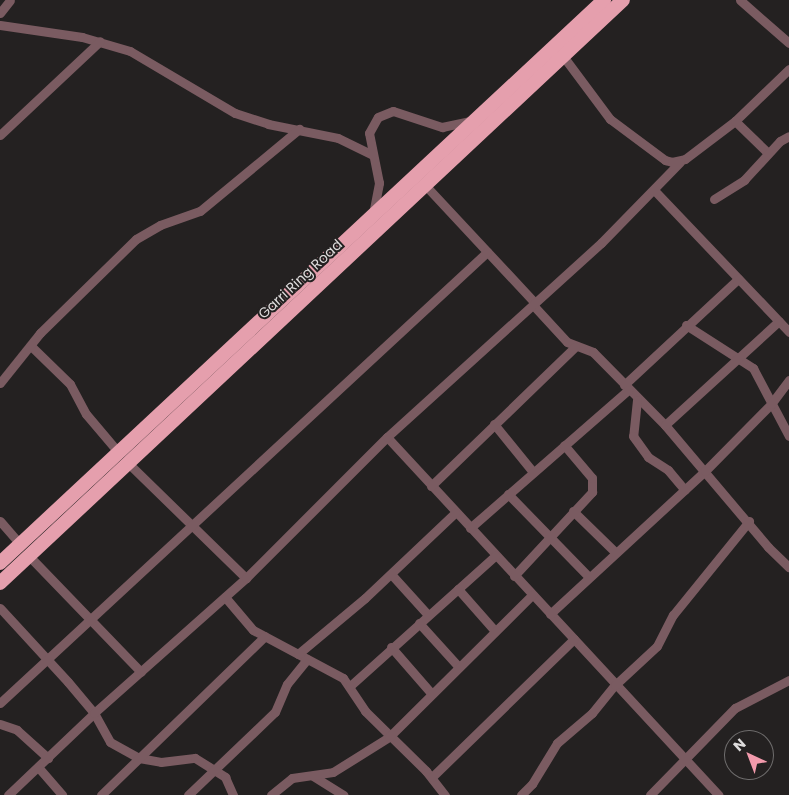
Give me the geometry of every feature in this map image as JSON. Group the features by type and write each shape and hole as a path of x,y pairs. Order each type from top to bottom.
{"highway":[{"name":"Garri Ring Road","path":"0,583 29,556 124,458 373,217 604,0"},
{"name":"Garri Ring Road","path":"0,563 20,544 124,458 425,185 623,0"}],"street":[{"path":"0,13 10,0"},
{"path":"740,0 789,43"},
{"path":"0,24 100,41 142,58 235,113 338,138 371,154"},
{"path":"0,135 100,41"},
{"path":"563,56 610,120 665,160 680,162"},
{"path":"8,795 94,713 246,578 387,437 534,304 654,190 680,162 735,121 789,70"},
{"path":"373,217 379,184 371,154 369,133 373,123 385,112 403,113 442,127 479,118"},
{"path":"735,121 768,153"},
{"path":"0,383 32,347 40,333 136,238 160,225 200,211 299,129"},
{"path":"714,199 744,180 768,153 789,136"},
{"path":"425,185 567,342 575,346 587,347 594,352 637,400 665,425 749,521 768,547 789,567"},
{"path":"654,190 789,332"},
{"path":"0,704 487,252"},
{"path":"470,528 626,388 686,325 738,279"},
{"path":"665,425 779,321"},
{"path":"686,325 753,368 789,436"},
{"path":"431,486 575,346"},
{"path":"32,347 70,384 86,414 124,458 190,526 246,578"},
{"path":"550,614 614,551 705,471 771,404 789,380"},
{"path":"637,400 633,436 648,457 668,470 685,490"},
{"path":"494,424 533,472"},
{"path":"387,437 718,795"},
{"path":"514,576 548,536 592,492 594,484 564,445"},
{"path":"508,494 588,576"},
{"path":"573,511 614,551"},
{"path":"298,654 391,574 455,512"},
{"path":"0,521 20,544"},
{"path":"521,795 537,777 549,752 592,713 615,685 657,646 674,616 749,521"},
{"path":"29,556 141,672"},
{"path":"350,686 391,647 495,556"},
{"path":"391,574 428,615"},
{"path":"458,589 495,631"},
{"path":"272,795 292,778 333,772 390,737 430,693 532,595"},
{"path":"225,597 248,626 307,659 331,670 350,686 365,711 432,777 445,795"},
{"path":"0,608 94,713 110,742 139,758 166,762 191,757 225,777 233,795"},
{"path":"419,623 458,666"},
{"path":"101,795 264,636"},
{"path":"432,777 574,639"},
{"path":"391,647 430,693"},
{"path":"188,795 275,712 287,684 307,659"},
{"path":"650,795 683,759 741,703 789,680"},
{"path":"0,724 17,730 48,758"},
{"path":"38,767 62,795"},
{"path":"313,776 344,795"}]}
